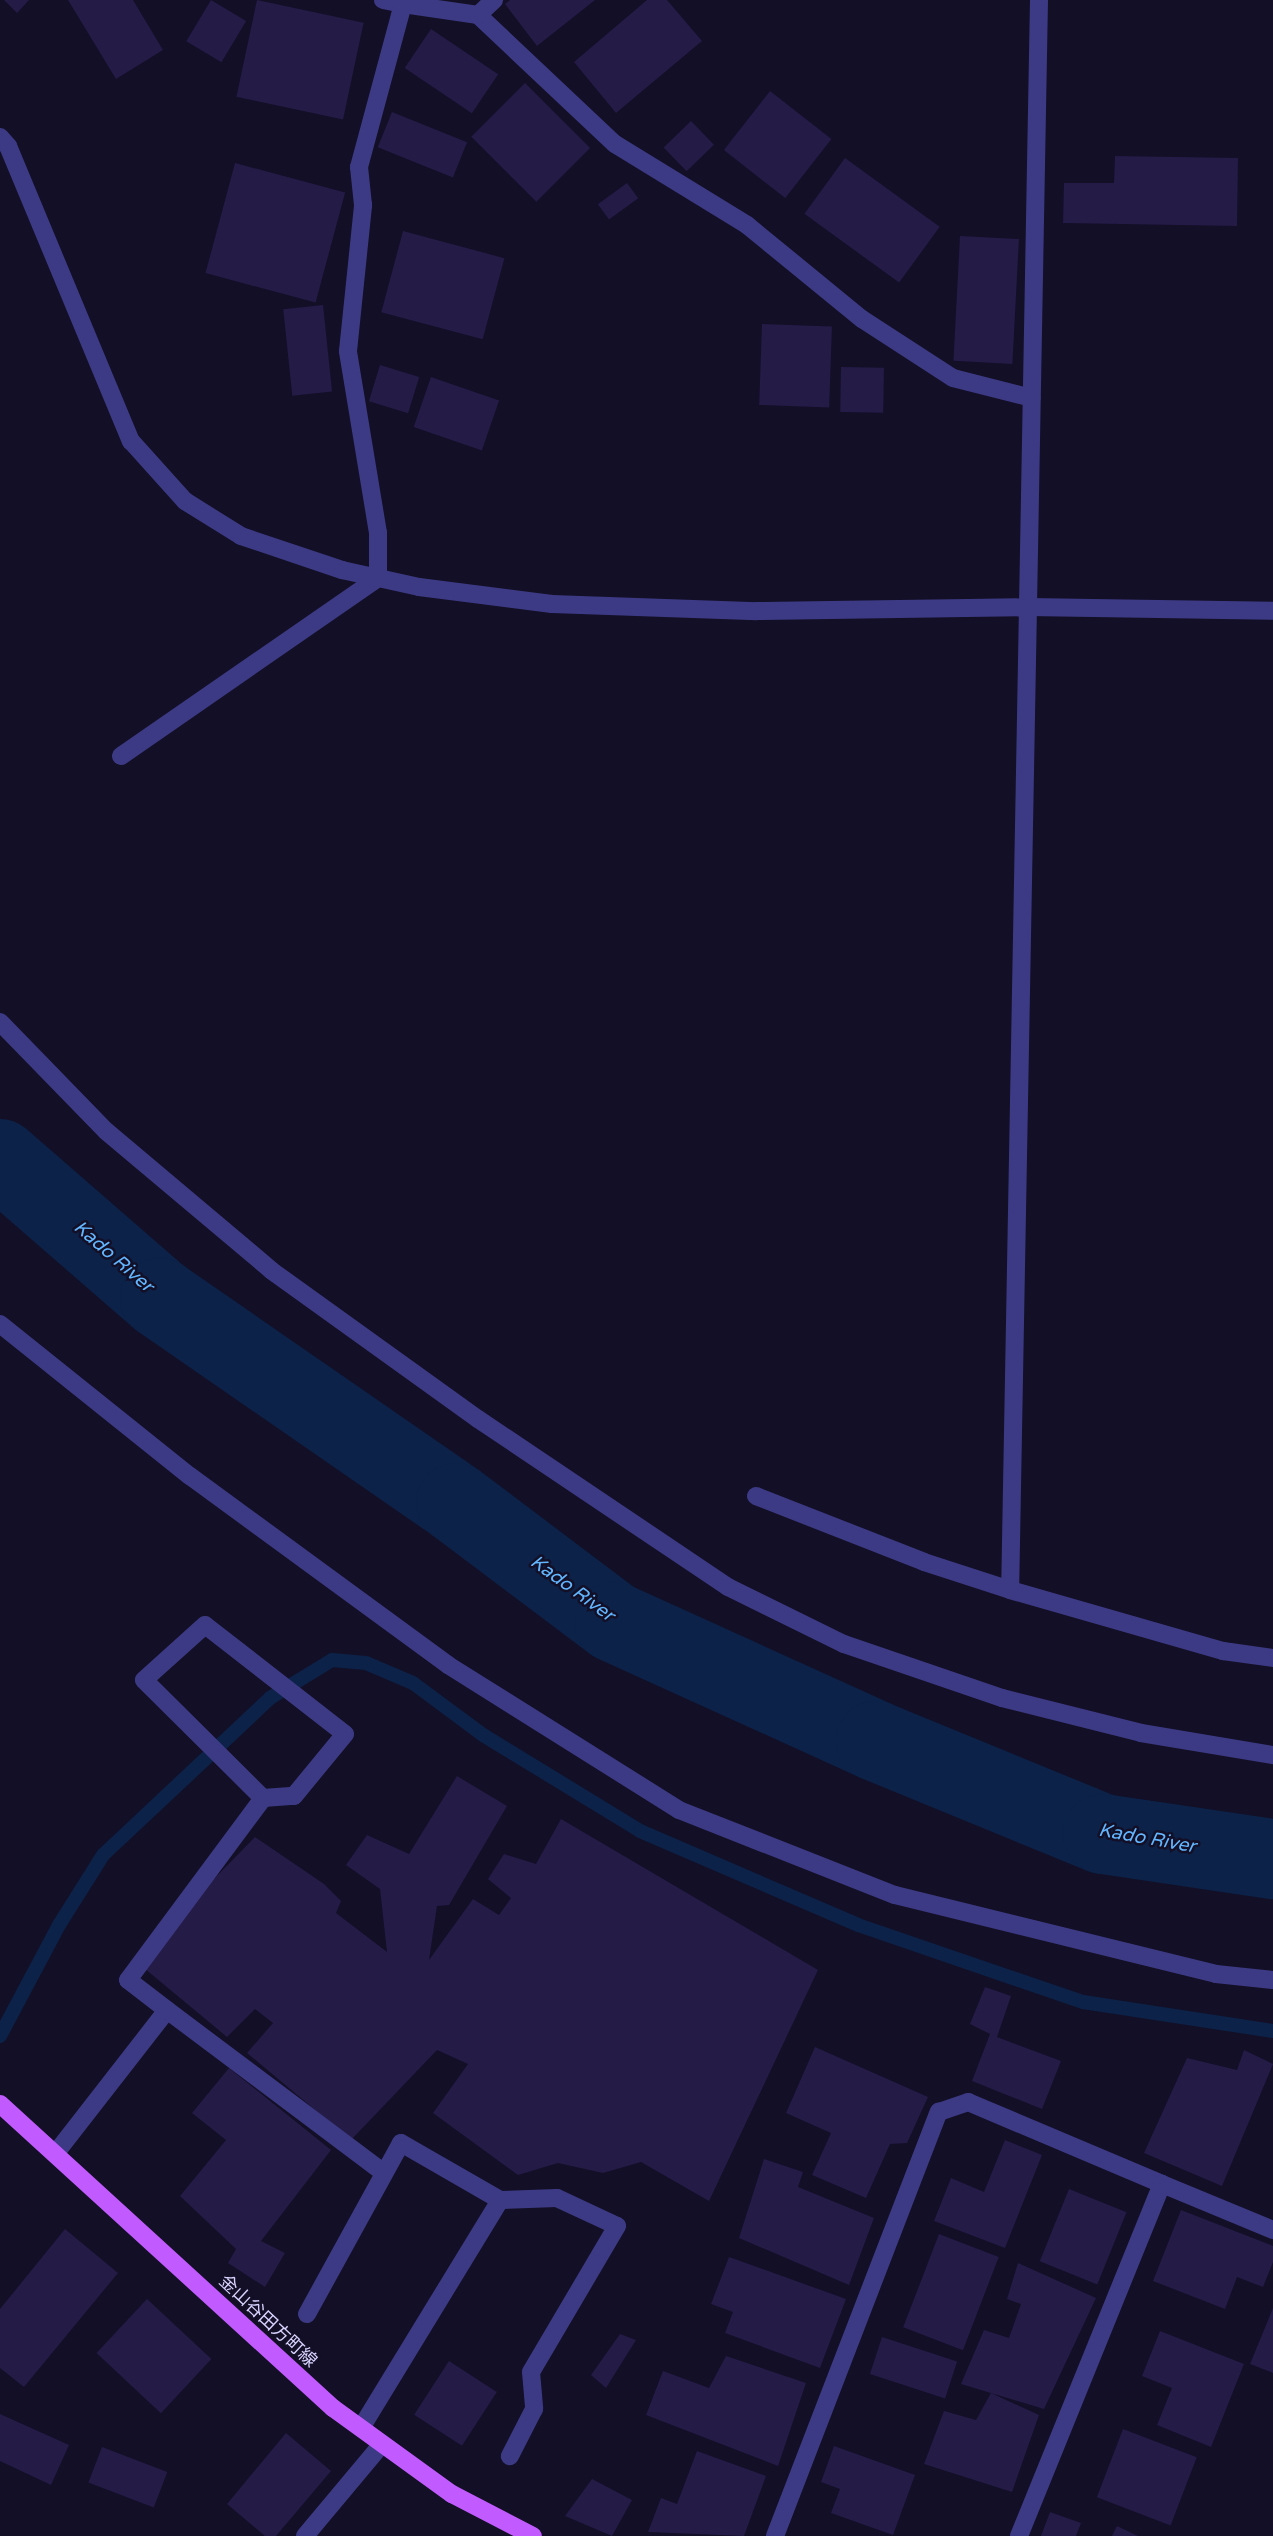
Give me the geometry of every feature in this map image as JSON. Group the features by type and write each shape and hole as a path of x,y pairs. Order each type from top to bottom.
{"main road":[{"name":"金山谷田方町線","path":"0,2104 332,2408 452,2494 533,2536"}],"street":[{"path":"383,0 478,15 615,144 747,225 862,318 953,377 1032,398"},
{"path":"478,15 494,0"},
{"path":"1010,1590 1039,0"},
{"path":"379,578 378,533 348,351 363,205 359,167 404,4"},
{"path":"0,137 8,146 131,441 185,501 241,536 379,578 552,604 757,611 1028,607 1273,611"},
{"path":"121,756 379,578"},
{"path":"0,1021 106,1131 272,1272 478,1419 728,1587 844,1644 1002,1698 1141,1733 1273,1755"},
{"path":"0,1324 190,1476 448,1665 680,1810 895,1895 1216,1974 1273,1980"},
{"path":"756,1496 924,1562 1010,1590 1223,1651 1273,1658"},
{"path":"263,1798 144,1680 205,1625 345,1734 294,1796 263,1798 128,1980 384,2173"},
{"path":"55,2154 167,2010"},
{"path":"775,2536 939,2112 968,2102 1273,2230"},
{"path":"307,2314 401,2143 500,2200 557,2198 617,2226 531,2372 534,2409 510,2456"},
{"path":"1019,2536 1162,2184"},
{"path":"360,2428 500,2200"},
{"path":"305,2536 382,2444"}],"building":[{"path":"4,0 29,0 17,13"},
{"path":"68,0 133,0 163,50 116,79"},
{"path":"211,0 246,21 221,62 186,41"},
{"path":"257,0 364,23 343,119 236,97"},
{"path":"510,0 595,0 537,46 505,4"},
{"path":"647,0 667,0 702,41 616,113 574,62"},
{"path":"431,29 498,74 472,113 405,68"},
{"path":"525,83 590,148 536,202 471,137"},
{"path":"770,91 831,139 785,198 724,150"},
{"path":"392,112 467,142 453,178 378,147"},
{"path":"691,121 714,145 687,171 664,147"},
{"path":"1115,156 1238,158 1237,226 1063,223 1064,183 1114,183"},
{"path":"845,158 940,227 899,283 804,214"},
{"path":"235,163 345,193 316,303 205,273"},
{"path":"627,183 638,198 609,220 598,204"},
{"path":"403,231 504,258 483,339 381,312"},
{"path":"960,236 1019,239 1012,364 953,361"},
{"path":"323,305 332,392 292,396 283,309"},
{"path":"762,324 832,326 829,407 759,405"},
{"path":"380,365 419,377 408,413 369,401"},
{"path":"841,367 884,368 883,413 840,412"},
{"path":"431,377 499,400 482,451 414,427"},
{"path":"457,1776 507,1806 449,1905 437,1906 429,1960 473,1899 499,1915 511,1898 488,1879 504,1854 536,1864 561,1819 818,1970 709,2201 641,2162 603,2173 558,2163 518,2175 433,2113 468,2064 437,2050 351,2140 247,2053 273,2023 255,2009 227,2037 144,1968 209,1884 255,1837 324,1884 341,1901 336,1913 387,1952 380,1889 346,1865 367,1835 409,1854"},
{"path":"985,1987 1011,1996 997,2037 1061,2061 1042,2109 972,2081 990,2034 970,2024"},
{"path":"815,2047 928,2097 907,2143 890,2144 866,2198 812,2175 831,2133 786,2113"},
{"path":"1244,2050 1273,2064 1222,2186 1144,2153 1187,2058 1237,2070"},
{"path":"229,2068 331,2150 261,2241 285,2253 265,2287 228,2263 236,2249 180,2196 226,2140 192,2113"},
{"path":"1005,2140 1042,2155 1005,2248 934,2221 951,2178 984,2192"},
{"path":"764,2159 803,2172 798,2187 874,2218 849,2285 739,2238"},
{"path":"1069,2189 1126,2212 1097,2285 1040,2261"},
{"path":"1181,2210 1273,2246 1273,2262 1263,2287 1237,2277 1225,2309 1153,2281"},
{"path":"65,2229 118,2273 24,2387 0,2368 0,2309"},
{"path":"939,2234 999,2257 963,2350 903,2327"},
{"path":"729,2257 846,2299 820,2368 725,2333 733,2312 711,2304"},
{"path":"1018,2263 1096,2298 1044,2409 961,2384 984,2330 1009,2338 1021,2304 1007,2299"},
{"path":"147,2299 211,2359 161,2413 97,2353"},
{"path":"1273,2308 1273,2373 1250,2364"},
{"path":"1160,2331 1244,2364 1211,2447 1157,2425 1172,2388 1142,2376"},
{"path":"620,2334 636,2340 606,2388 591,2375"},
{"path":"882,2337 957,2361 945,2399 870,2374"},
{"path":"726,2356 806,2383 778,2466 646,2415 663,2371 709,2388"},
{"path":"449,2361 497,2392 462,2446 414,2415"},
{"path":"991,2393 1039,2415 1012,2492 924,2464 944,2411 976,2420"},
{"path":"0,2414 69,2445 51,2485 0,2461"},
{"path":"1123,2429 1197,2457 1171,2525 1097,2497"},
{"path":"286,2433 331,2471 276,2536 265,2536 227,2504"},
{"path":"834,2446 915,2475 893,2535 831,2513 840,2489 821,2482"},
{"path":"102,2447 167,2472 154,2508 88,2482"},
{"path":"697,2451 766,2476 744,2536 648,2532 661,2498 677,2504"},
{"path":"592,2479 632,2500 612,2536 565,2516"},
{"path":"1050,2512 1081,2523 1076,2536 1041,2536"},
{"path":"1117,2526 1138,2536 1112,2536"}],"waterway":[{"name":"Kado River","path":"0,1159 160,1298 456,1503 614,1622 876,1741 1103,1834 1273,1859"},
{"path":"0,2036 59,1925 103,1855 270,1698 332,1660 366,1663 413,1683 483,1735 640,1831 858,1925 1083,2002 1273,2031"}]}
